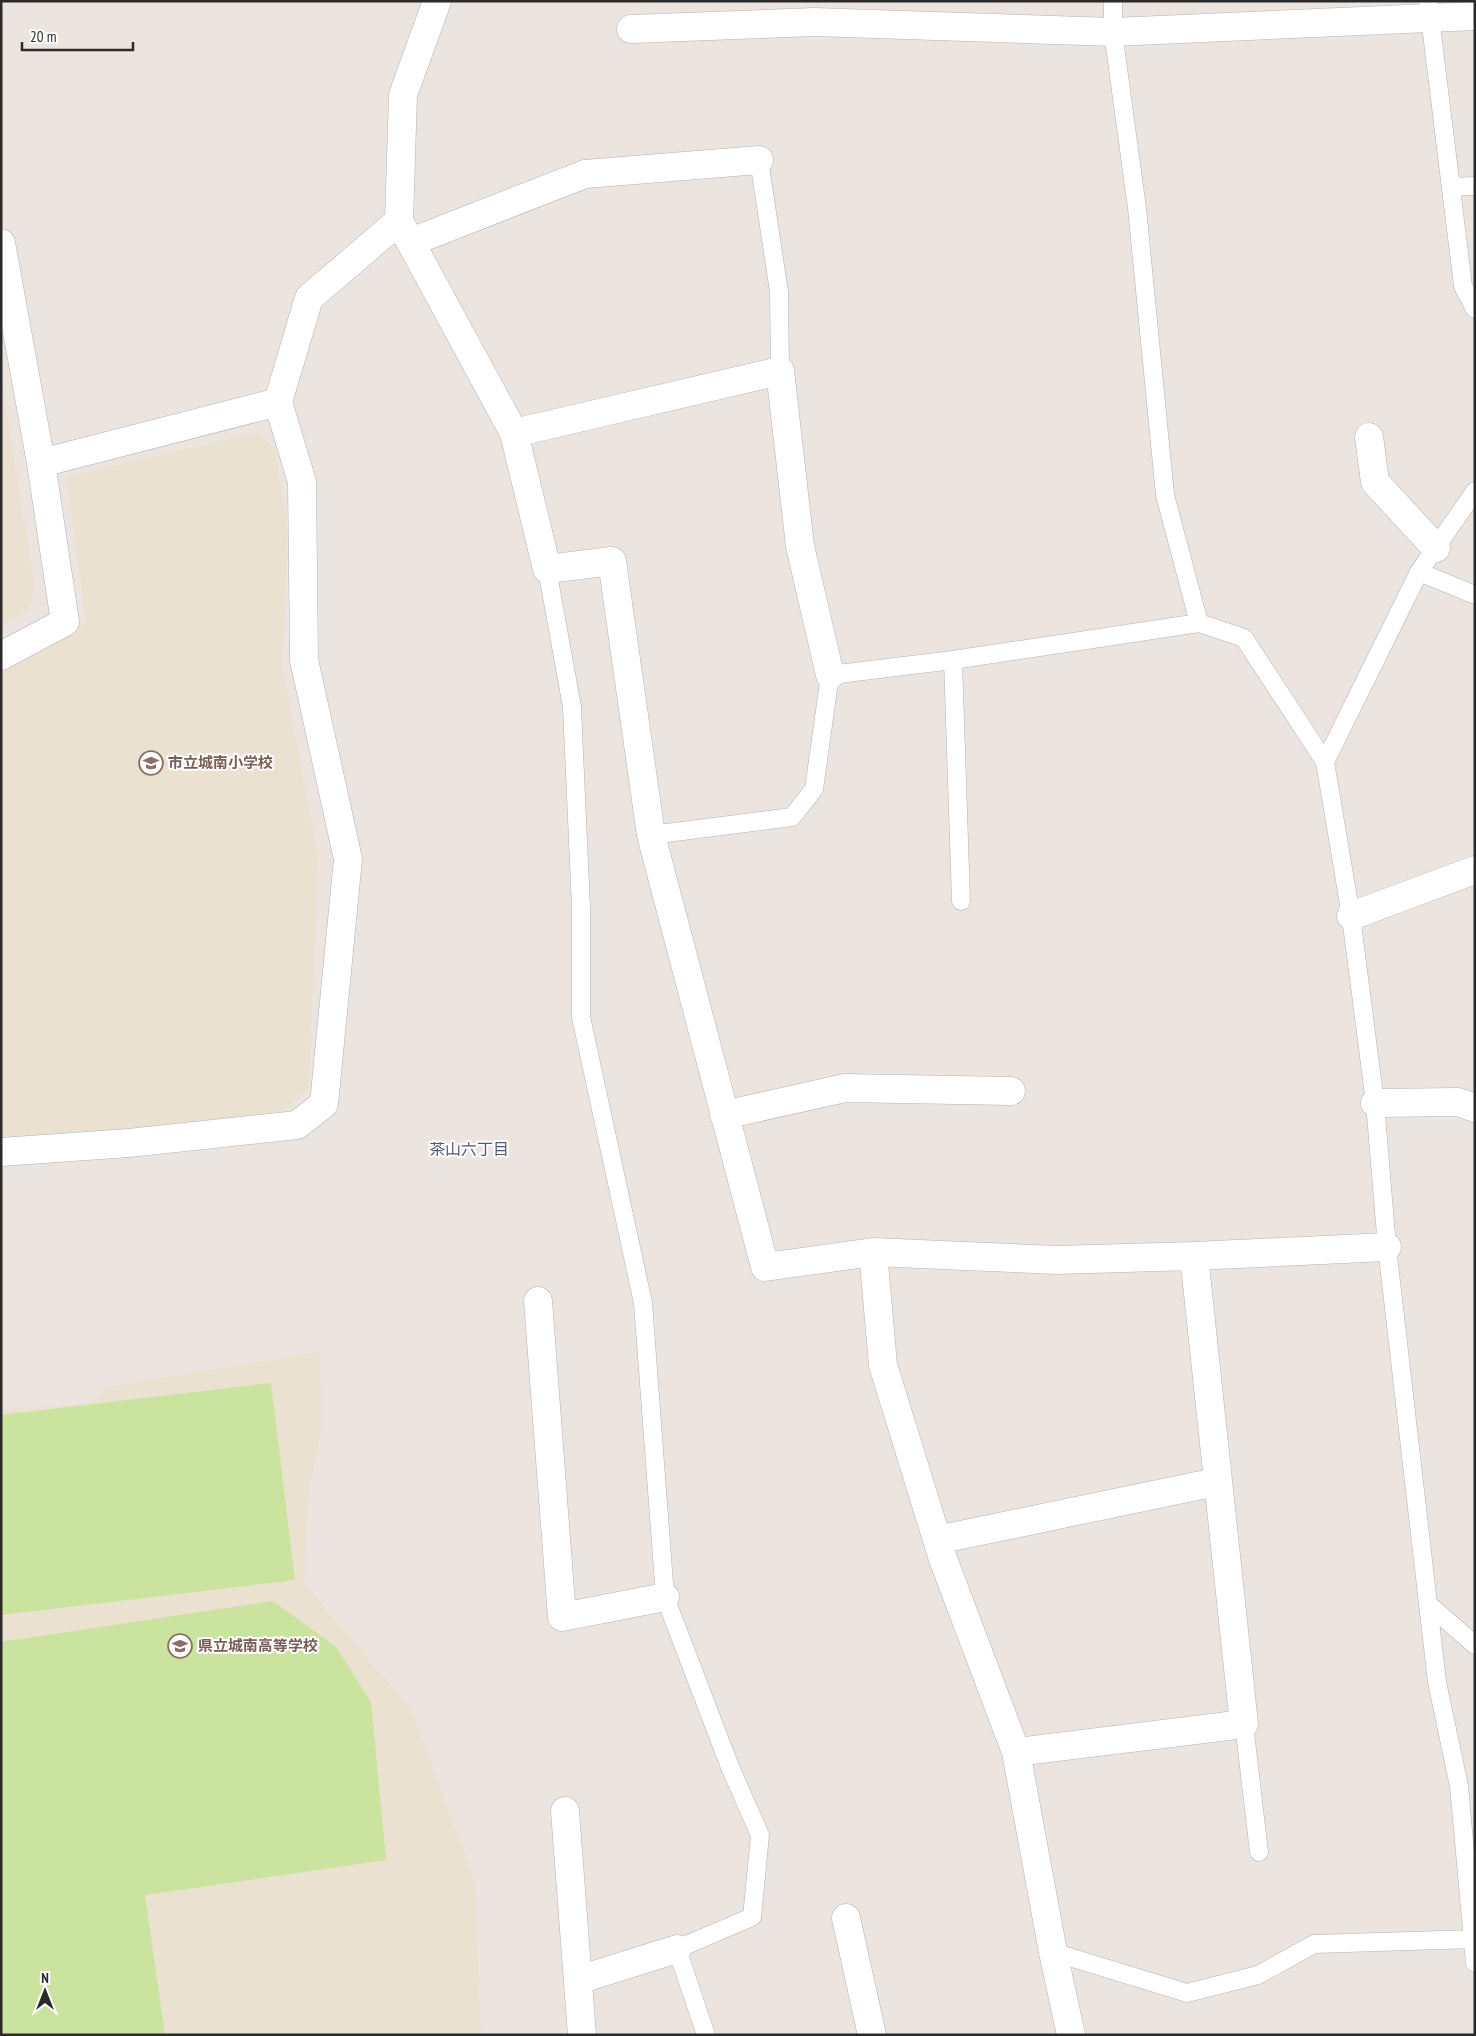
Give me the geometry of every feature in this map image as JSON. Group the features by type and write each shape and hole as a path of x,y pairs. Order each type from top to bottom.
{"street":[{"path":"437,1 403,95 405,232 514,434 547,569 612,561 650,835 765,1267 873,1252 1056,1260 1387,1247"},
{"path":"631,29 814,22 1113,32 1429,9 1475,16"},
{"path":"1,1152 129,1143 298,1125 324,1104 348,859 304,660 302,482 278,402 309,298 405,232 585,174 759,160"},
{"path":"1,244 41,463 65,622 1,656"},
{"path":"514,434 780,371 800,546 830,675"},
{"path":"41,463 278,402"},
{"path":"1369,437 1375,482 1436,548"},
{"path":"1351,916 1475,870"},
{"path":"724,1115 845,1088 1011,1091"},
{"path":"1375,1103 1458,1102 1475,1108"},
{"path":"873,1252 883,1365 937,1540 1016,1752 1053,1952 1071,2035"},
{"path":"1016,1752 1244,1724 1216,1482 1194,1256"},
{"path":"538,1301 562,1617 665,1596"},
{"path":"937,1540 1216,1482"},
{"path":"565,1811 582,2035"},
{"path":"846,1918 872,2035"},
{"path":"578,1980 677,1949"}],"lane":[{"path":"1114,1 1113,32 1137,208 1165,496 1199,623"},
{"path":"1429,9 1463,286 1475,309"},
{"path":"759,160 779,292 780,371"},
{"path":"1451,187 1475,186"},
{"path":"1325,762 1419,572 1475,491"},
{"path":"547,569 572,707 582,908 582,1017 643,1303 665,1596 730,1767 760,1835 752,1917 677,1949 706,2035"},
{"path":"1419,572 1475,595"},
{"path":"650,835 792,817 814,789 830,675 953,660 1199,623 1244,638 1325,762 1351,916 1375,1103 1387,1247 1437,1682 1458,1786 1475,1963"},
{"path":"953,660 961,901"},
{"path":"1428,1604 1475,1645"},
{"path":"1244,1724 1259,1852"},
{"path":"1053,1952 1187,1993 1258,1975 1314,1944 1473,1939"}],"shaded area":[{"path":"1,376 35,589 29,610 1,625"},
{"name":"市立城南小学校","path":"256,433 275,448 288,530 282,665 318,857 309,1089 284,1111 107,1133 1,1137 1,669 86,623 67,477"},
{"name":"県立城南高等学校","path":"320,1352 321,1432 308,1494 304,1583 412,1710 475,1882 481,2035 1,2035 1,1406 5,1409 86,1404 107,1387"}],"green space":[{"path":"271,1383 295,1580 1,1615 1,1415"},
{"path":"273,1601 336,1647 371,1702 386,1860 145,1895 165,2035 1,2035 1,1642"}],"place":[{"name":"市立城南小学校","path":"151,763"},
{"name":"県立城南高等学校","path":"180,1646"}],"district":[{"name":"茶山六丁目","path":"469,1149"}]}
